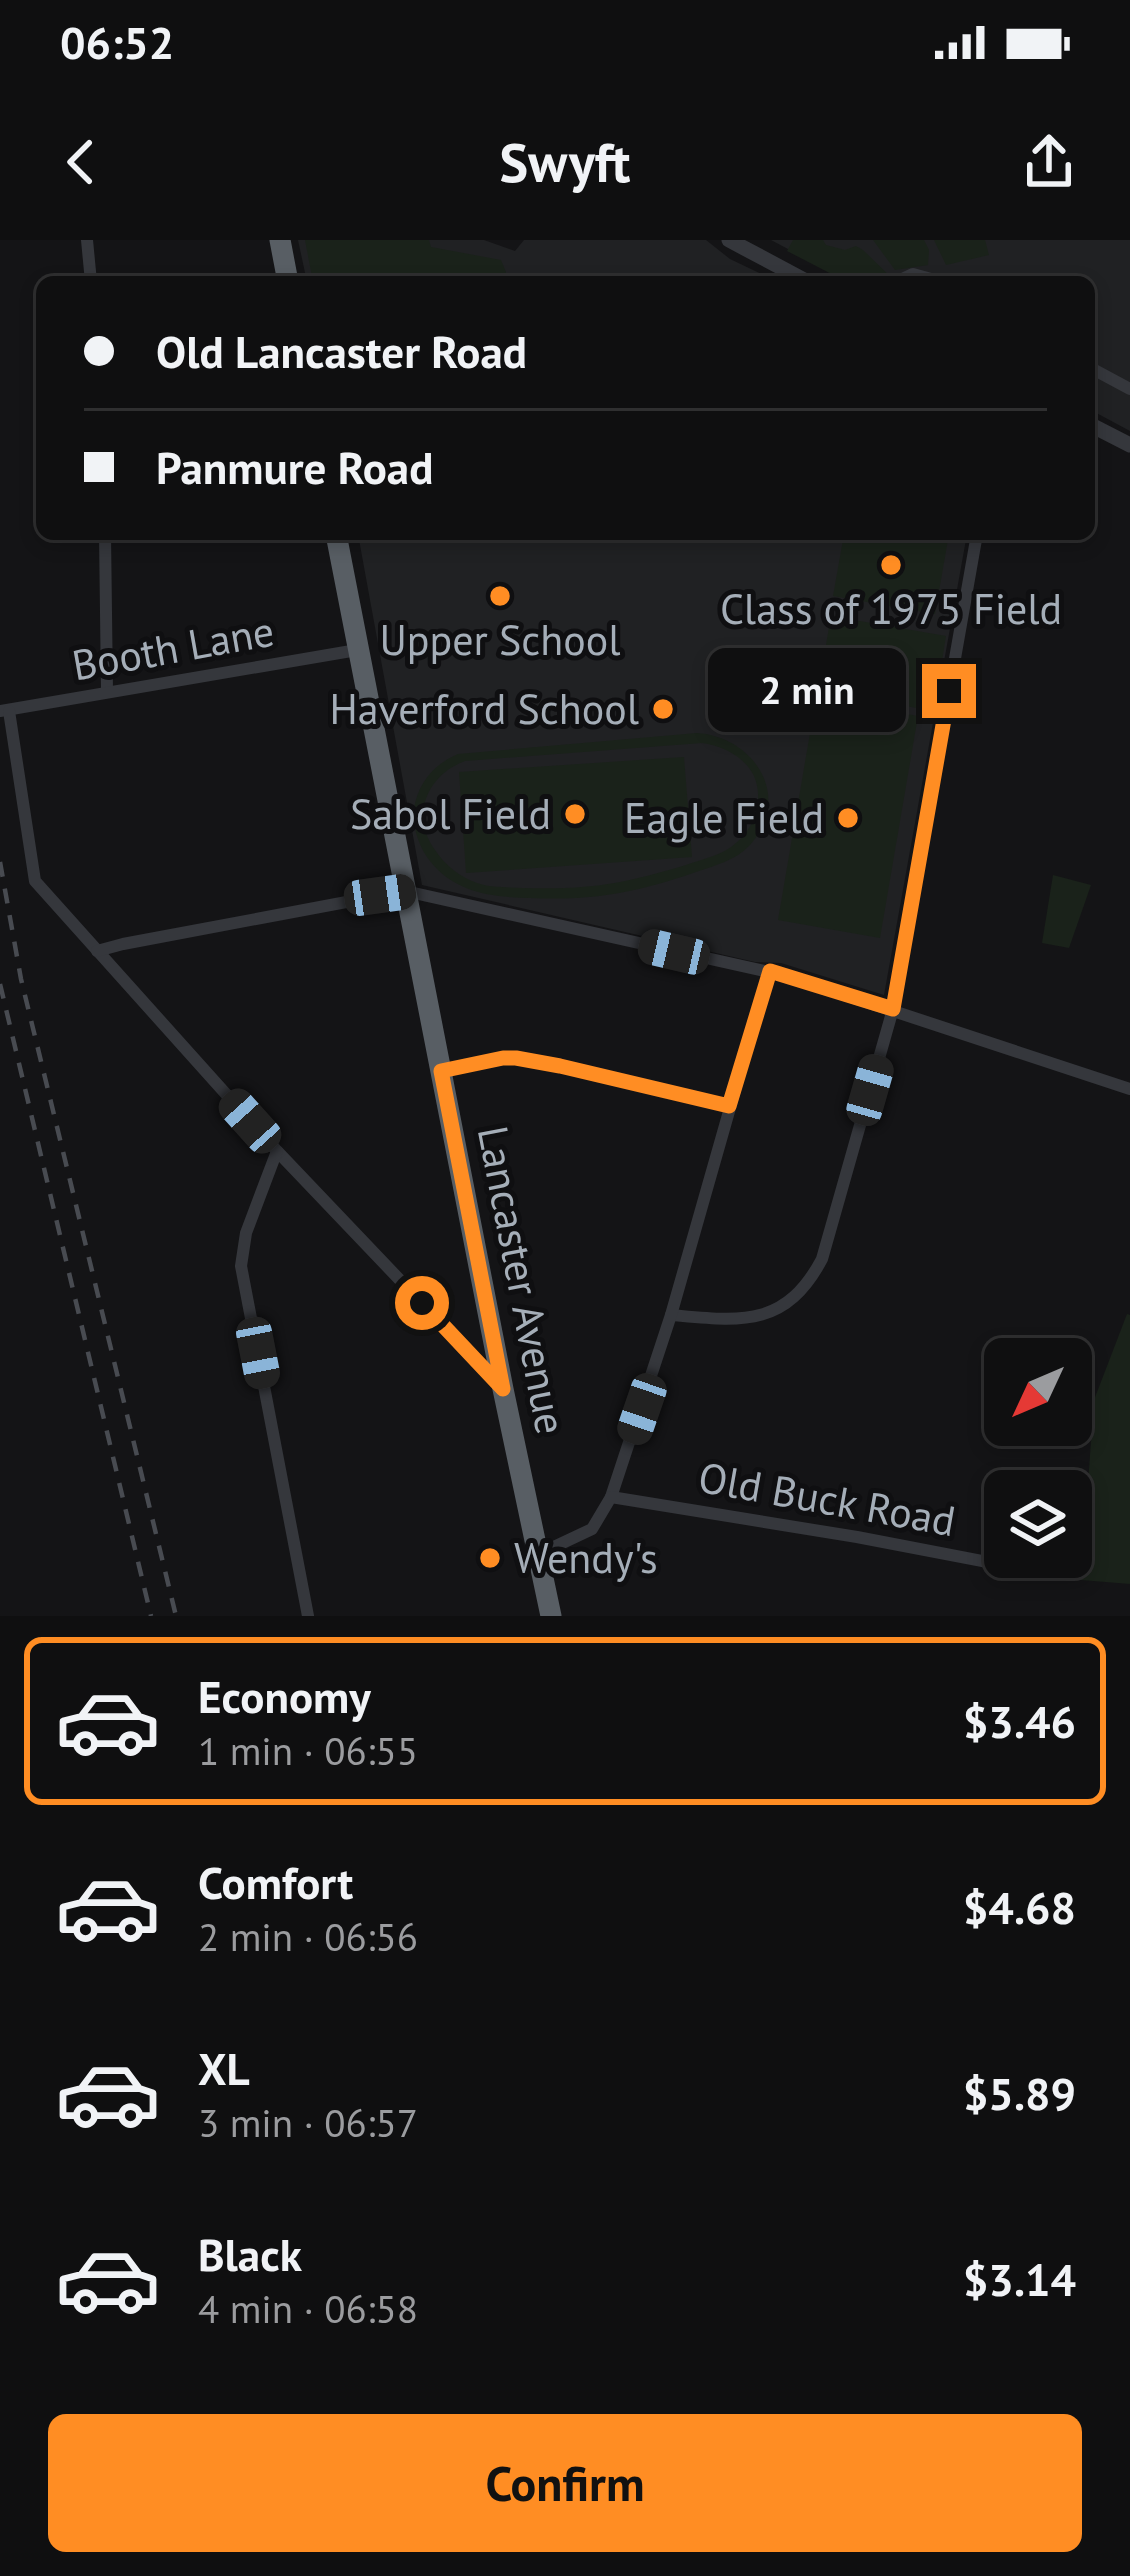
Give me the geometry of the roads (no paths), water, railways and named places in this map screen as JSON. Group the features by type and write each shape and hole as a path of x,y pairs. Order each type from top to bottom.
{"highway":[{"path":"280,240 287,276"},
{"name":"Lancaster Avenue","path":"337,540 551,1616"}],"street":[{"path":"87,240 91,276"},
{"path":"729,240 797,276"},
{"path":"1095,370 1129,386"},
{"path":"1095,427 1130,445"},
{"path":"105,540 107,691"},
{"path":"671,1315 729,1320 777,1309 812,1277 824,1252 893,1009 975,540"},
{"name":"Booth Lane","path":"4,711 357,650"},
{"path":"4,711 35,880 277,1151 503,1389"},
{"path":"98,951 405,891 770,971 1130,1089"},
{"path":"539,1554 592,1529 611,1497 671,1315 770,971"},
{"path":"441,1071 516,1058 729,1106"},
{"path":"277,1151 249,1225 241,1266 308,1616"},
{"name":"Old Buck Road","path":"611,1497 984,1561"}],"railway":[{"path":"0,862 21,979 176,1616"},
{"path":"0,984 151,1616"}],"place":[{"name":"Class of 1975 Field","path":"891,565"},
{"name":"Upper School","path":"500,596"},
{"name":"Haverford School","path":"663,709"},
{"name":"Sabol Field","path":"575,814"},
{"name":"Eagle Field","path":"848,818"},
{"name":"Wendy's","path":"490,1558"}]}
